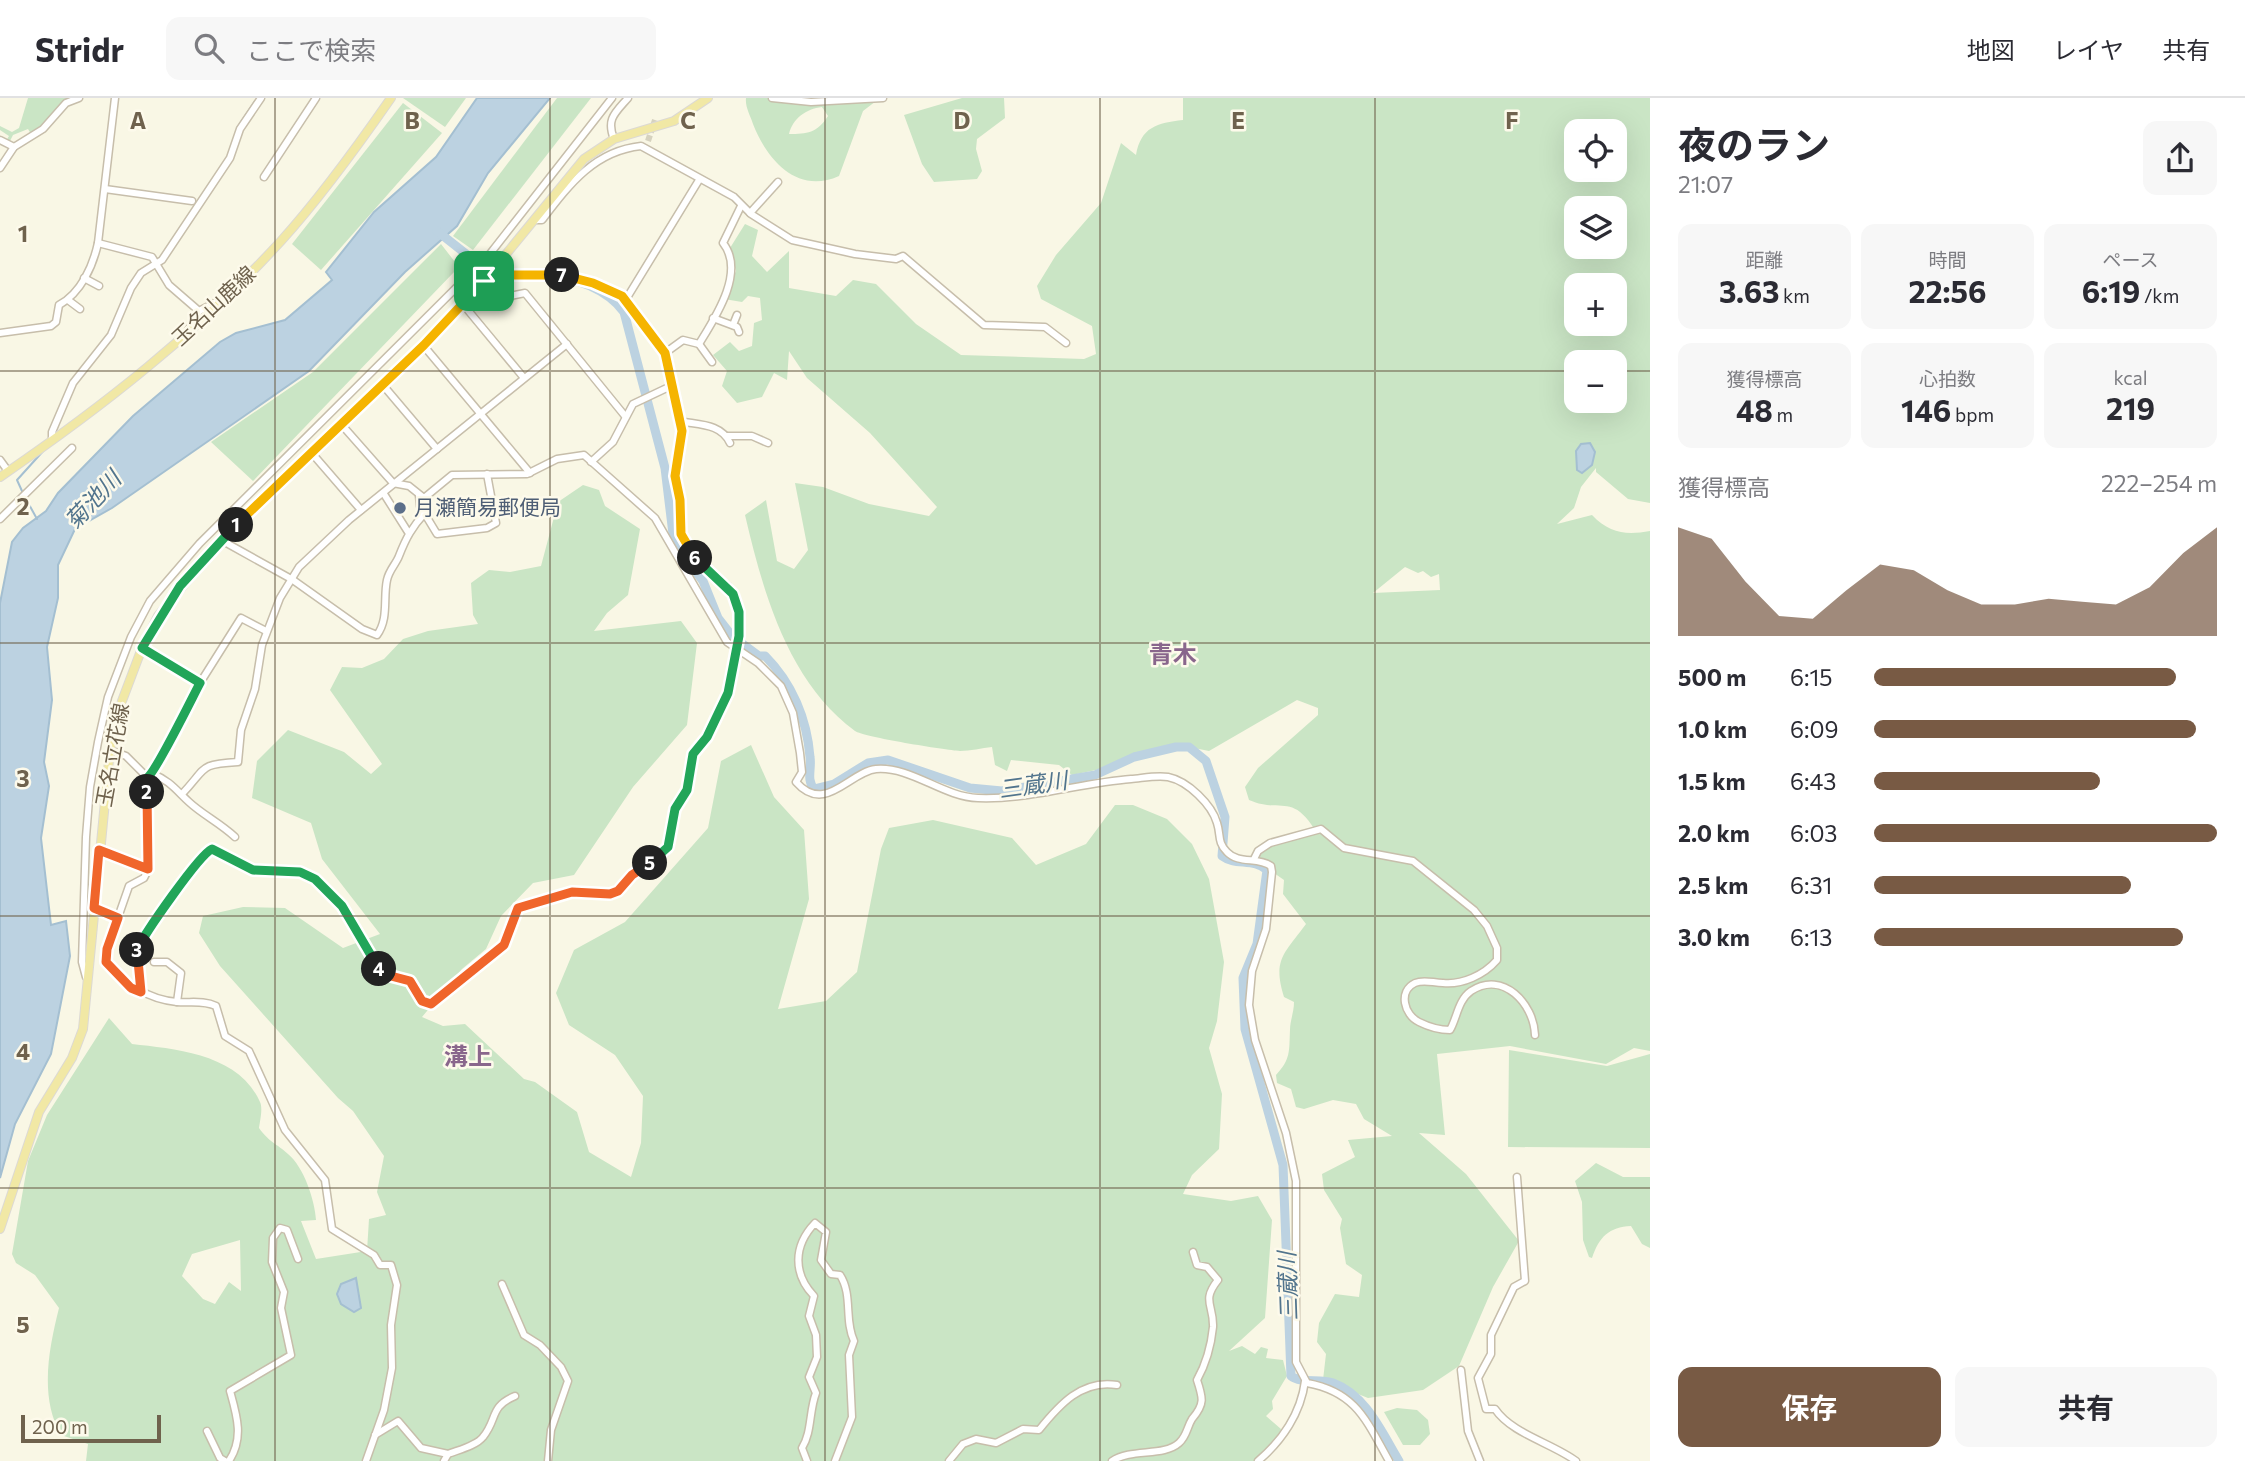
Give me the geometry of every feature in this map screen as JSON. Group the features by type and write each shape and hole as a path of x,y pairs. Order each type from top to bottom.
{"main road":[{"name":"玉名山鹿線","path":"0,477 115,395 228,297 282,240 354,151 391,98"},
{"name":"玉名立花線","path":"0,1229 38,1112 79,1043 89,986 110,750 122,701 142,648 180,586 221,540 310,451 424,345 484,281 584,159 614,139 674,121 708,98"}],"street":[{"path":"0,167 14,147 43,129 66,103 79,98"},
{"path":"0,332 51,327 55,322 59,304 68,300 84,278 99,243 115,98"},
{"path":"48,443 73,383 111,335 141,273 156,262 229,159 240,129 261,98"},
{"path":"264,177 316,98"},
{"path":"89,986 82,961 90,787 108,697 131,637 150,601 200,543 484,260 612,98"},
{"path":"614,139 609,127 611,117 628,98"},
{"path":"772,98 811,102 883,98"},
{"path":"0,140 14,147"},
{"path":"646,149 648,141"},
{"path":"535,220 542,220 579,174 598,159 628,147 641,146 734,197 750,214 792,240 839,248 855,254 861,252 896,259 903,256 984,325 1045,327 1066,343"},
{"path":"625,301 699,180"},
{"path":"750,214 778,182"},
{"path":"105,189 192,201"},
{"path":"699,344 732,273 732,261 723,243 741,206"},
{"path":"99,243 143,254 156,262 170,285 199,311"},
{"path":"141,992 137,951 141,940 193,866 212,849 253,870 300,872 315,879 342,906 381,972 410,981 422,1001 431,1004 504,945 518,908 572,892 610,894 665,853 675,809 687,790 693,754 707,737 728,693 739,612 728,586 701,567 681,534 680,500 675,476 682,436 665,353 625,301 612,290 552,274 512,275 495,268"},
{"path":"84,278 99,286"},
{"path":"464,300 479,302 525,293 625,416"},
{"path":"188,332 199,311 228,297"},
{"path":"68,300 80,309"},
{"path":"464,300 524,378"},
{"path":"733,325 737,315"},
{"path":"713,318 733,325 739,332"},
{"path":"665,353 682,340 699,344 712,362"},
{"path":"182,794 204,767 211,763 238,762 244,719 255,689 266,631 280,598 299,567 360,510 384,494 393,483 567,344"},
{"path":"424,345 530,473"},
{"path":"382,384 437,449"},
{"path":"591,462 613,442 625,416 639,400 671,386"},
{"path":"679,421 712,426 728,440 752,436 768,443"},
{"path":"341,424 393,483 409,486 419,495 428,497 444,478 452,475 530,473 557,459 584,454 655,518 717,628 737,642 781,686 793,713 800,753 802,772 796,782 810,792 826,793 843,788 874,769 901,773 953,793 975,798 1004,798 1108,780 1167,777 1203,799 1217,824 1218,841 1225,851 1236,858 1254,859 1271,866 1266,929 1252,971 1249,1005 1255,1040 1286,1133 1296,1181 1296,1362 1304,1380 1289,1426 1277,1443 1258,1461"},
{"path":"0,519 72,448"},
{"path":"310,451 360,510"},
{"path":"0,460 8,471"},
{"path":"419,495 420,506 437,534 493,526 496,523 487,474"},
{"path":"384,494 408,532"},
{"path":"221,540 293,580 351,622 377,635 382,625 387,579 408,532 425,513"},
{"path":"266,631 242,618 200,683 150,776 148,869 144,878 129,886 107,949 106,962 131,988 177,1002 202,1002 216,1006 225,1036 249,1051 285,1130 325,1180 332,1229 374,1255 380,1265 391,1265 397,1285 391,1325 392,1368 366,1461"},
{"path":"142,648 200,683"},
{"path":"110,750 126,756 150,776 169,781 234,836"},
{"path":"1254,859 1263,846 1321,829 1344,848 1413,861 1474,910 1487,926 1497,948 1497,960 1477,975 1457,983 1420,981 1412,984 1405,997 1406,1011 1412,1019 1427,1026 1450,1030 1464,997 1483,986 1495,986 1509,990 1527,1005 1533,1015 1535,1035"},
{"path":"99,850 148,869"},
{"path":"94,908 118,918"},
{"path":"154,962 167,962 181,973 177,1002"},
{"path":"1517,1177 1525,1281 1514,1287 1491,1335 1491,1354 1478,1378 1486,1409 1495,1409 1501,1418 1576,1461"},
{"path":"807,1461 802,1448 809,1438 810,1409 816,1393 809,1377 817,1357 816,1335 809,1316 814,1296 801,1282 798,1261 806,1232 815,1223 826,1232 821,1260 831,1274 840,1275 848,1287 847,1326 854,1341 849,1355 852,1417 835,1461"},
{"path":"207,1431 220,1458 227,1461 235,1451 239,1434 230,1391 290,1355 281,1308 284,1292 272,1262 273,1238 280,1228 287,1230 298,1259"},
{"path":"1112,1461 1124,1453 1164,1449 1177,1444 1200,1412 1202,1396 1197,1380 1210,1357 1213,1326 1208,1299 1218,1280 1207,1267 1197,1265 1193,1252"},
{"path":"502,1284 524,1335 540,1345 561,1367 568,1381 551,1430 548,1461"},
{"path":"1461,1370 1468,1431 1480,1461"},
{"path":"1304,1380 1336,1390 1354,1405 1388,1461"},
{"path":"949,1461 964,1444 976,1439 996,1443 1023,1429 1039,1430 1070,1397 1099,1382 1117,1385"},
{"path":"375,1435 398,1421 421,1448 446,1458 482,1439 492,1421 493,1411 502,1401 515,1396"}],"green space":[{"path":"28,98 69,98 41,128 31,134 28,129 13,135 9,143 6,141 9,136 0,130 0,126 12,132 19,128"},
{"path":"403,98 466,98 445,127"},
{"path":"557,98 591,98 473,250 453,236"},
{"path":"746,98 880,98 863,111 839,176 824,181 797,177 775,161 759,137","holes":["822,107 828,116 820,126 811,131 789,134 797,119 811,110"]},
{"path":"962,98 1004,98 1005,118 977,139 976,149 982,171 977,179 934,182 922,164 904,115"},
{"path":"1183,98 1650,98 1650,503 1628,499 1596,472 1596,468 1581,487 1574,508 1557,524 1592,515 1605,526 1619,532 1650,531 1650,1051 1634,1048 1606,1064 1510,1046 1437,1054 1445,1135 1419,1133 1466,1174 1519,1241 1493,1287 1459,1366 1423,1390 1368,1398 1323,1380 1326,1354 1317,1342 1319,1323 1335,1294 1359,1297 1362,1275 1346,1264 1340,1228 1342,1219 1324,1190 1322,1174 1355,1157 1348,1140 1392,1136 1364,1119 1356,1104 1333,1100 1304,1109 1296,1107 1291,1089 1277,1083 1276,1075 1288,1054 1294,1002 1284,997 1279,974 1280,965 1287,950 1306,924 1283,894 1284,880 1254,859 1263,846 1315,830 1307,818 1292,807 1260,804 1249,800 1245,787 1258,768 1318,715 1318,708 1297,700 1209,751 1189,747 1154,750 1110,767 1072,775 1059,765 1011,760 1007,771 995,765 992,747 952,750 861,734 832,711 795,661 770,604 745,515 766,500 777,561 794,569 808,550 795,483 823,487 869,504 929,516 937,507 870,433 807,378 789,351 787,380 774,373 762,397 737,403 722,386 727,371 713,355 730,342 739,351 752,346 754,323 762,320 760,298 748,296 742,302 724,299 736,271 730,248 745,224 758,230 752,256 767,272 789,251 789,288 836,296 853,280 876,284 916,324 961,355 1084,359 1096,354 1092,326 1041,299 1037,286 1056,255 1101,203 1121,143 1136,155 1146,132 1165,123 1183,120","holes":["1405,567 1418,573 1423,571 1431,577 1439,574 1440,590 1373,593"]},
{"path":"403,103 442,133 321,270 292,244"},
{"path":"441,244 455,262 455,271 253,481 211,442 313,372"},
{"path":"583,485 599,490 605,506 640,529 628,595 607,613 594,631 681,621 697,643 687,725 633,787 574,875 533,883 501,916 486,949 462,969 422,1017 443,1026 465,1024 524,1079 535,1082 577,1112 589,1152 631,1177 641,1143 643,1096 615,1055 569,1025 556,993 574,950 625,922 708,828 721,761 751,745 774,797 804,830 809,899 778,1009 826,1001 857,972 881,849 889,828 933,820 1012,838 1036,865 1086,844 1115,805 1133,805 1167,819 1192,844 1209,879 1224,962 1217,1021 1209,1048 1222,1094 1219,1149 1192,1175 1183,1194 1231,1201 1258,1196 1272,1220 1265,1318 1229,1351 1242,1346 1255,1354 1261,1347 1268,1349 1266,1358 1283,1360 1287,1376 1272,1401 1273,1409 1266,1416 1281,1429 1277,1443 1258,1461 86,1461 88,1444 61,1435 54,1420 48,1389 49,1356 59,1308 35,1275 16,1263 12,1254 28,1161 47,1115 109,1018 132,1044 168,1048 205,1057 237,1073 250,1086 260,1102 259,1128 294,1160 308,1185 316,1220 301,1221 316,1259 367,1251 369,1219 386,1215 377,1192 384,1156 353,1111 338,1098 220,966 199,933 203,916 243,907 285,908 343,948 380,934 322,859 311,823 252,798 257,761 288,730 344,752 371,774 382,764 330,690 342,667 362,668 384,659 403,639 428,631 478,624 473,615 471,583 489,570 510,572 541,566 558,502","holes":["240,1240 241,1291 229,1282 215,1304 203,1299 182,1276 192,1254"]},
{"path":"1509,1050 1607,1066 1650,1054 1650,1148 1508,1147"},
{"path":"1596,1163 1623,1177 1650,1177 1650,1248 1642,1244 1631,1226 1623,1227 1606,1234 1592,1258 1589,1257 1583,1240 1582,1202 1575,1181"},
{"path":"1397,1408 1417,1410 1428,1420 1430,1434 1420,1445 1403,1445 1384,1412"}],"water":[{"name":"菊池川","path":"477,98 550,98 488,173 457,226 405,272 309,371 112,508 75,529 58,565 58,598 47,647 52,700 44,762 49,786 41,838 51,925 66,921 70,956 51,1054 15,1124 0,1178 0,603 12,542 23,528 46,511 58,493 133,416 220,342 236,333 285,320 332,280 326,272 374,212 436,157"},
{"path":"1590,443 1595,452 1592,465 1582,473 1577,470 1576,451 1581,444"},
{"path":"356,1278 361,1308 354,1312 341,1304 337,1294 341,1284"}],"waterway":[{"path":"237,128 255,101"},
{"path":"163,254 212,180"},
{"name":"三蔵川","path":"437,231 494,276 533,277"},
{"name":"三蔵川","path":"547,277 569,279 590,286 609,297 624,312 665,468 673,534 686,559 703,581 718,618 732,636 759,656 765,656 790,690 802,715 808,743 810,781 814,789 834,784 868,763 888,760 970,788 1002,791 1095,775 1134,757 1176,747 1189,747 1206,761 1225,817 1222,856 1233,861 1256,864 1267,870 1257,944 1243,978 1245,1029 1283,1165 1291,1376 1300,1380 1333,1383 1355,1396 1372,1416 1399,1461"},
{"path":"22,491 17,480 45,449"},
{"path":"26,499 37,519"}],"tunnel":[{"path":"648,141 655,120"}],"place":[{"name":"月瀬簡易郵便局","path":"400,508"}],"district":[{"name":"青木","path":"1173,655"},
{"name":"溝上","path":"468,1057"}],"route":[{"path":"498,265 512,275 560,274 612,290 622,296 642,326 665,353 682,431 675,476 680,500 681,534 701,567 728,586 739,612 739,636 728,693 707,737 693,754 687,790 675,809 668,847 665,853 632,875 618,891 610,894 572,892 518,908 504,945 431,1004 422,1001 410,981 381,972 370,951 357,936 342,906 315,879 300,872 268,873 253,870 212,849 193,866 183,884 141,940 137,960 141,992 131,988 106,962 107,949 118,918 94,908 99,850 148,869 147,778 159,764 164,747 200,683 142,648 158,616 180,586 221,540 310,451 424,345 484,281 498,265"}]}
